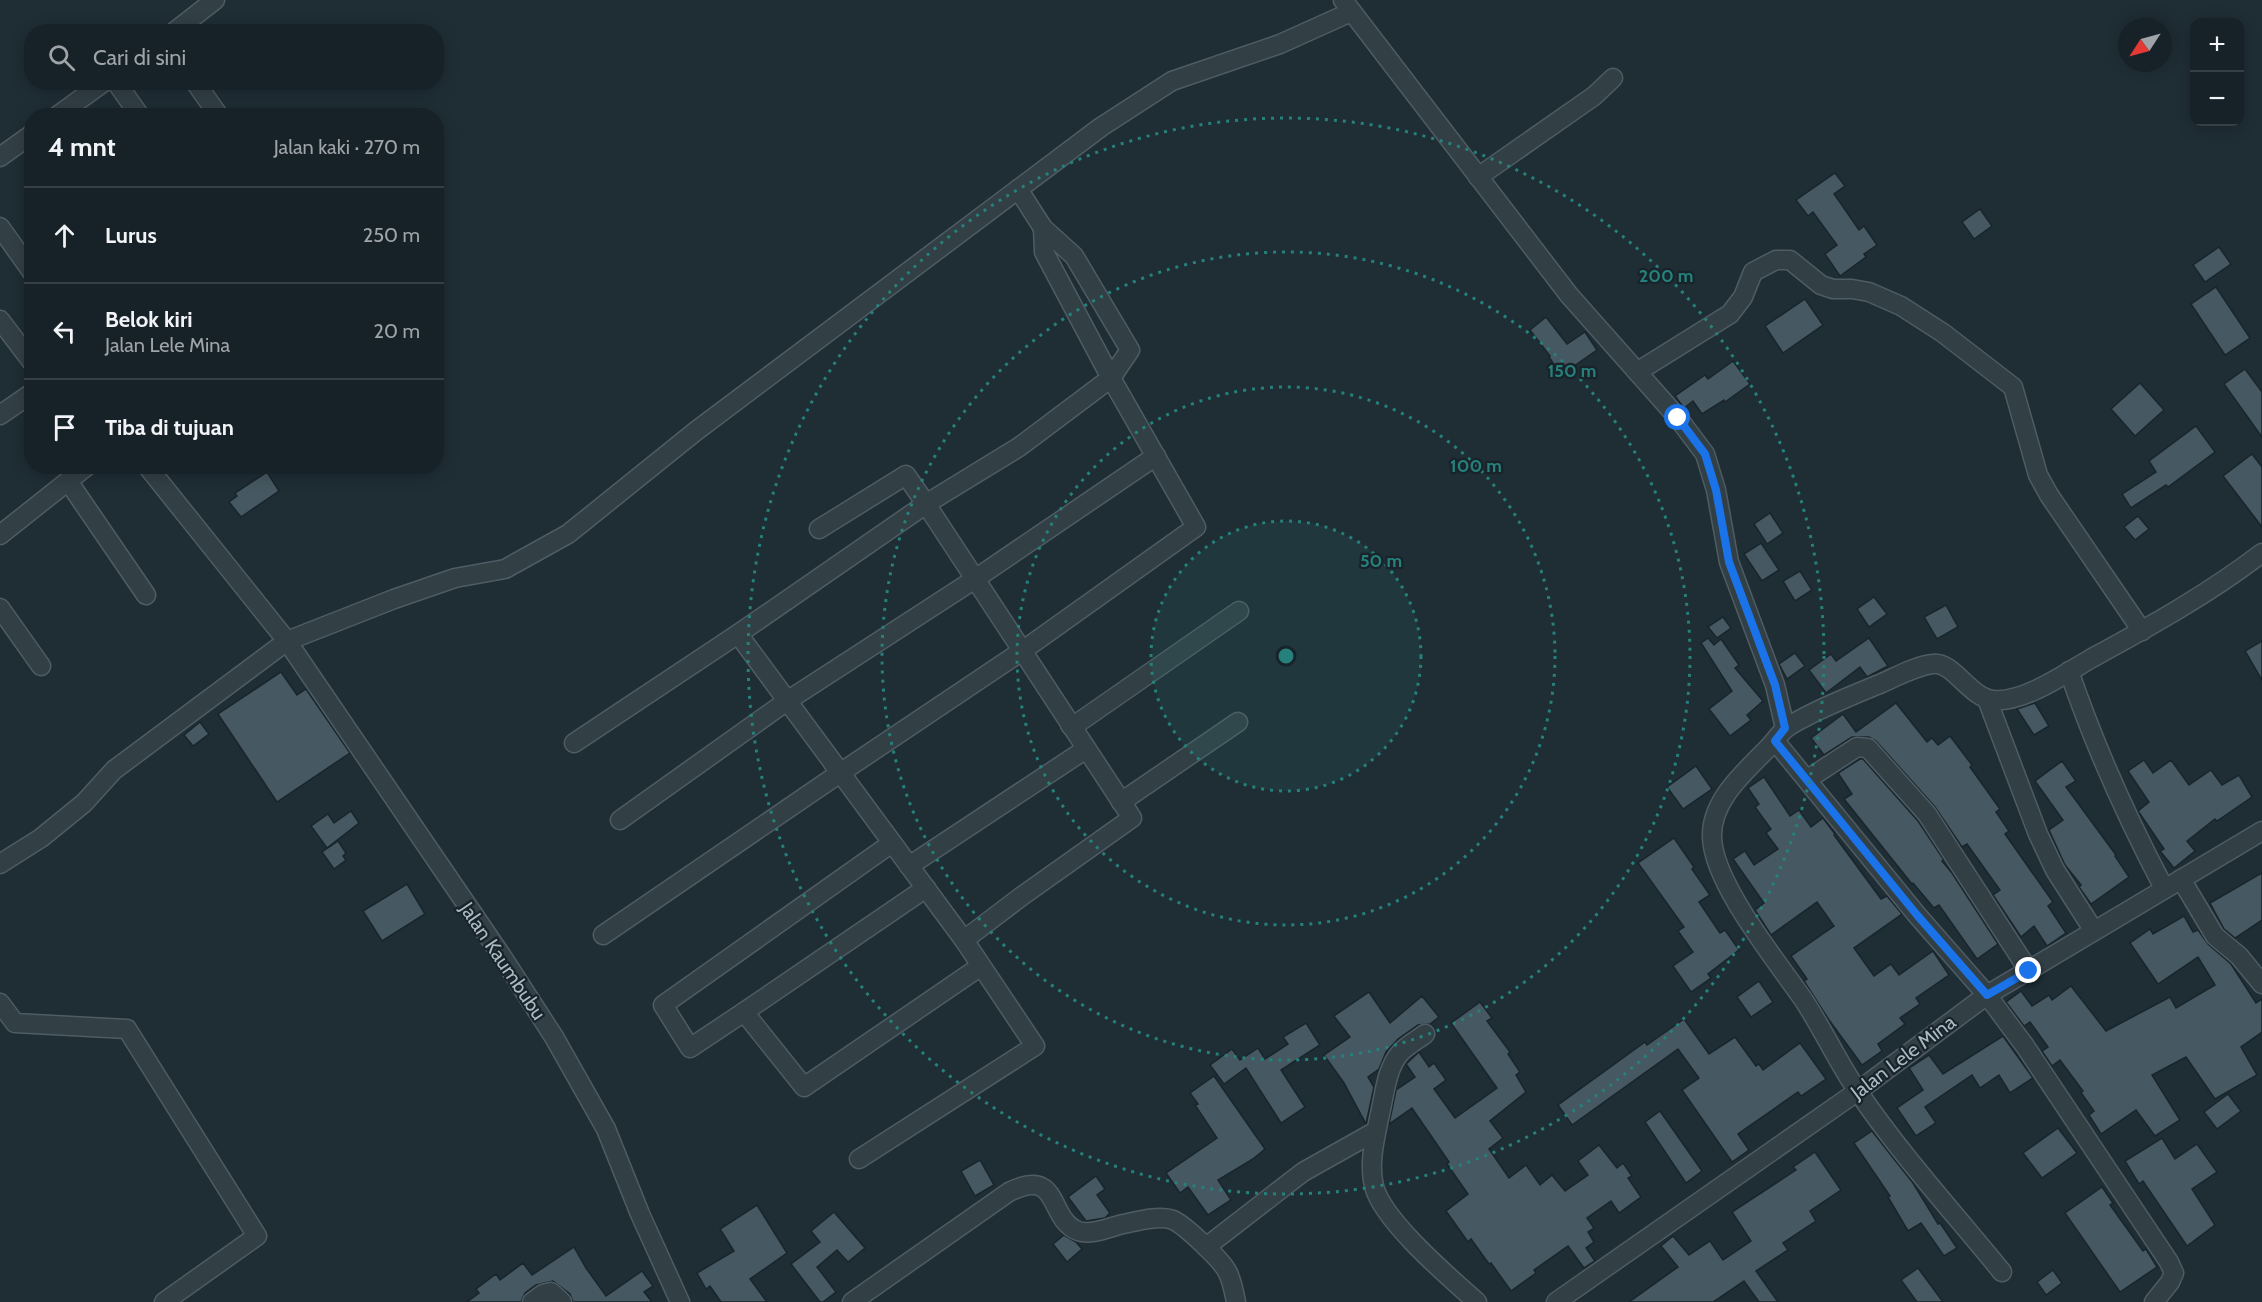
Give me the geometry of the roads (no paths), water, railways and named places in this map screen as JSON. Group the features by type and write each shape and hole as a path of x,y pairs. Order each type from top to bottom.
{"street":[{"path":"184,24 215,0"},
{"path":"0,864 41,838 84,803 114,770 287,641 394,598 455,578 504,569 568,534 696,431 1101,126 1172,81 1280,44 1347,6 1569,295 1678,418 1705,454 1716,490 1729,562 1775,685 1780,734 1808,779 1917,915 1987,995 2025,1046 2169,1262 2174,1273 2170,1282 2154,1302"},
{"path":"1478,177 1572,113 1613,78"},
{"path":"68,108 93,90"},
{"path":"122,90 134,108"},
{"path":"201,90 213,108"},
{"path":"0,157 24,140"},
{"path":"574,743 738,634 926,504 1019,447 1111,378 1130,350 1074,256 1043,228 1018,189"},
{"path":"0,227 24,261"},
{"path":"603,934 1022,651 1196,527 1111,378 1044,252 1043,228"},
{"path":"1637,372 1730,314 1743,297 1753,272 1776,260 1790,260 1821,285 1833,289 1869,292 1901,306 1943,333 2013,387 2038,475 2055,504 2142,631"},
{"path":"0,320 24,352"},
{"path":"0,415 24,398"},
{"path":"620,820 787,701 975,579 1156,456"},
{"path":"0,535 77,474"},
{"name":"Jalan Kaumbubu","path":"153,474 287,641 495,946 554,1037 606,1129 640,1214 680,1302"},
{"path":"819,529 906,476 1132,818 964,940"},
{"path":"68,481 146,595"},
{"path":"2002,1272 1917,1173 1858,1091 1807,1006 1738,904 1718,868 1712,837 1714,815 1728,792 1780,734 1861,692 1914,669 1934,663 1948,668 1971,690 1987,699 2012,699 2142,631 2222,584 2262,554"},
{"path":"0,608 40,666"},
{"path":"1072,727 1239,611"},
{"path":"738,634 964,940 1035,1046 859,1159"},
{"path":"2068,671 2107,772 2164,888"},
{"path":"1987,699 2038,834 2055,870 2094,932"},
{"path":"1121,802 1238,722"},
{"path":"1808,779 1857,747 1868,748 1927,814 2029,971"},
{"path":"909,866 1086,749"},
{"name":"Jalan Lele Mina","path":"1556,1302 1858,1091 1987,995 2262,831"},
{"path":"892,843 663,1005 690,1048 926,888"},
{"path":"2181,879 2215,936 2239,956 2262,984"},
{"path":"744,1012 804,1087 981,966"},
{"path":"0,1002 15,1023 127,1029 257,1236 175,1299"},
{"path":"1425,1034 1402,1051 1393,1065 1376,1131 1372,1168 1375,1190 1400,1227 1477,1302"},
{"path":"1206,1247 1304,1172 1376,1131"},
{"path":"852,1302 1009,1192 1021,1186 1035,1185 1048,1192 1068,1225 1081,1232 1160,1218 1174,1220 1206,1247 1227,1271 1236,1302"},
{"path":"532,1302 543,1294 551,1292 562,1302"}]}
